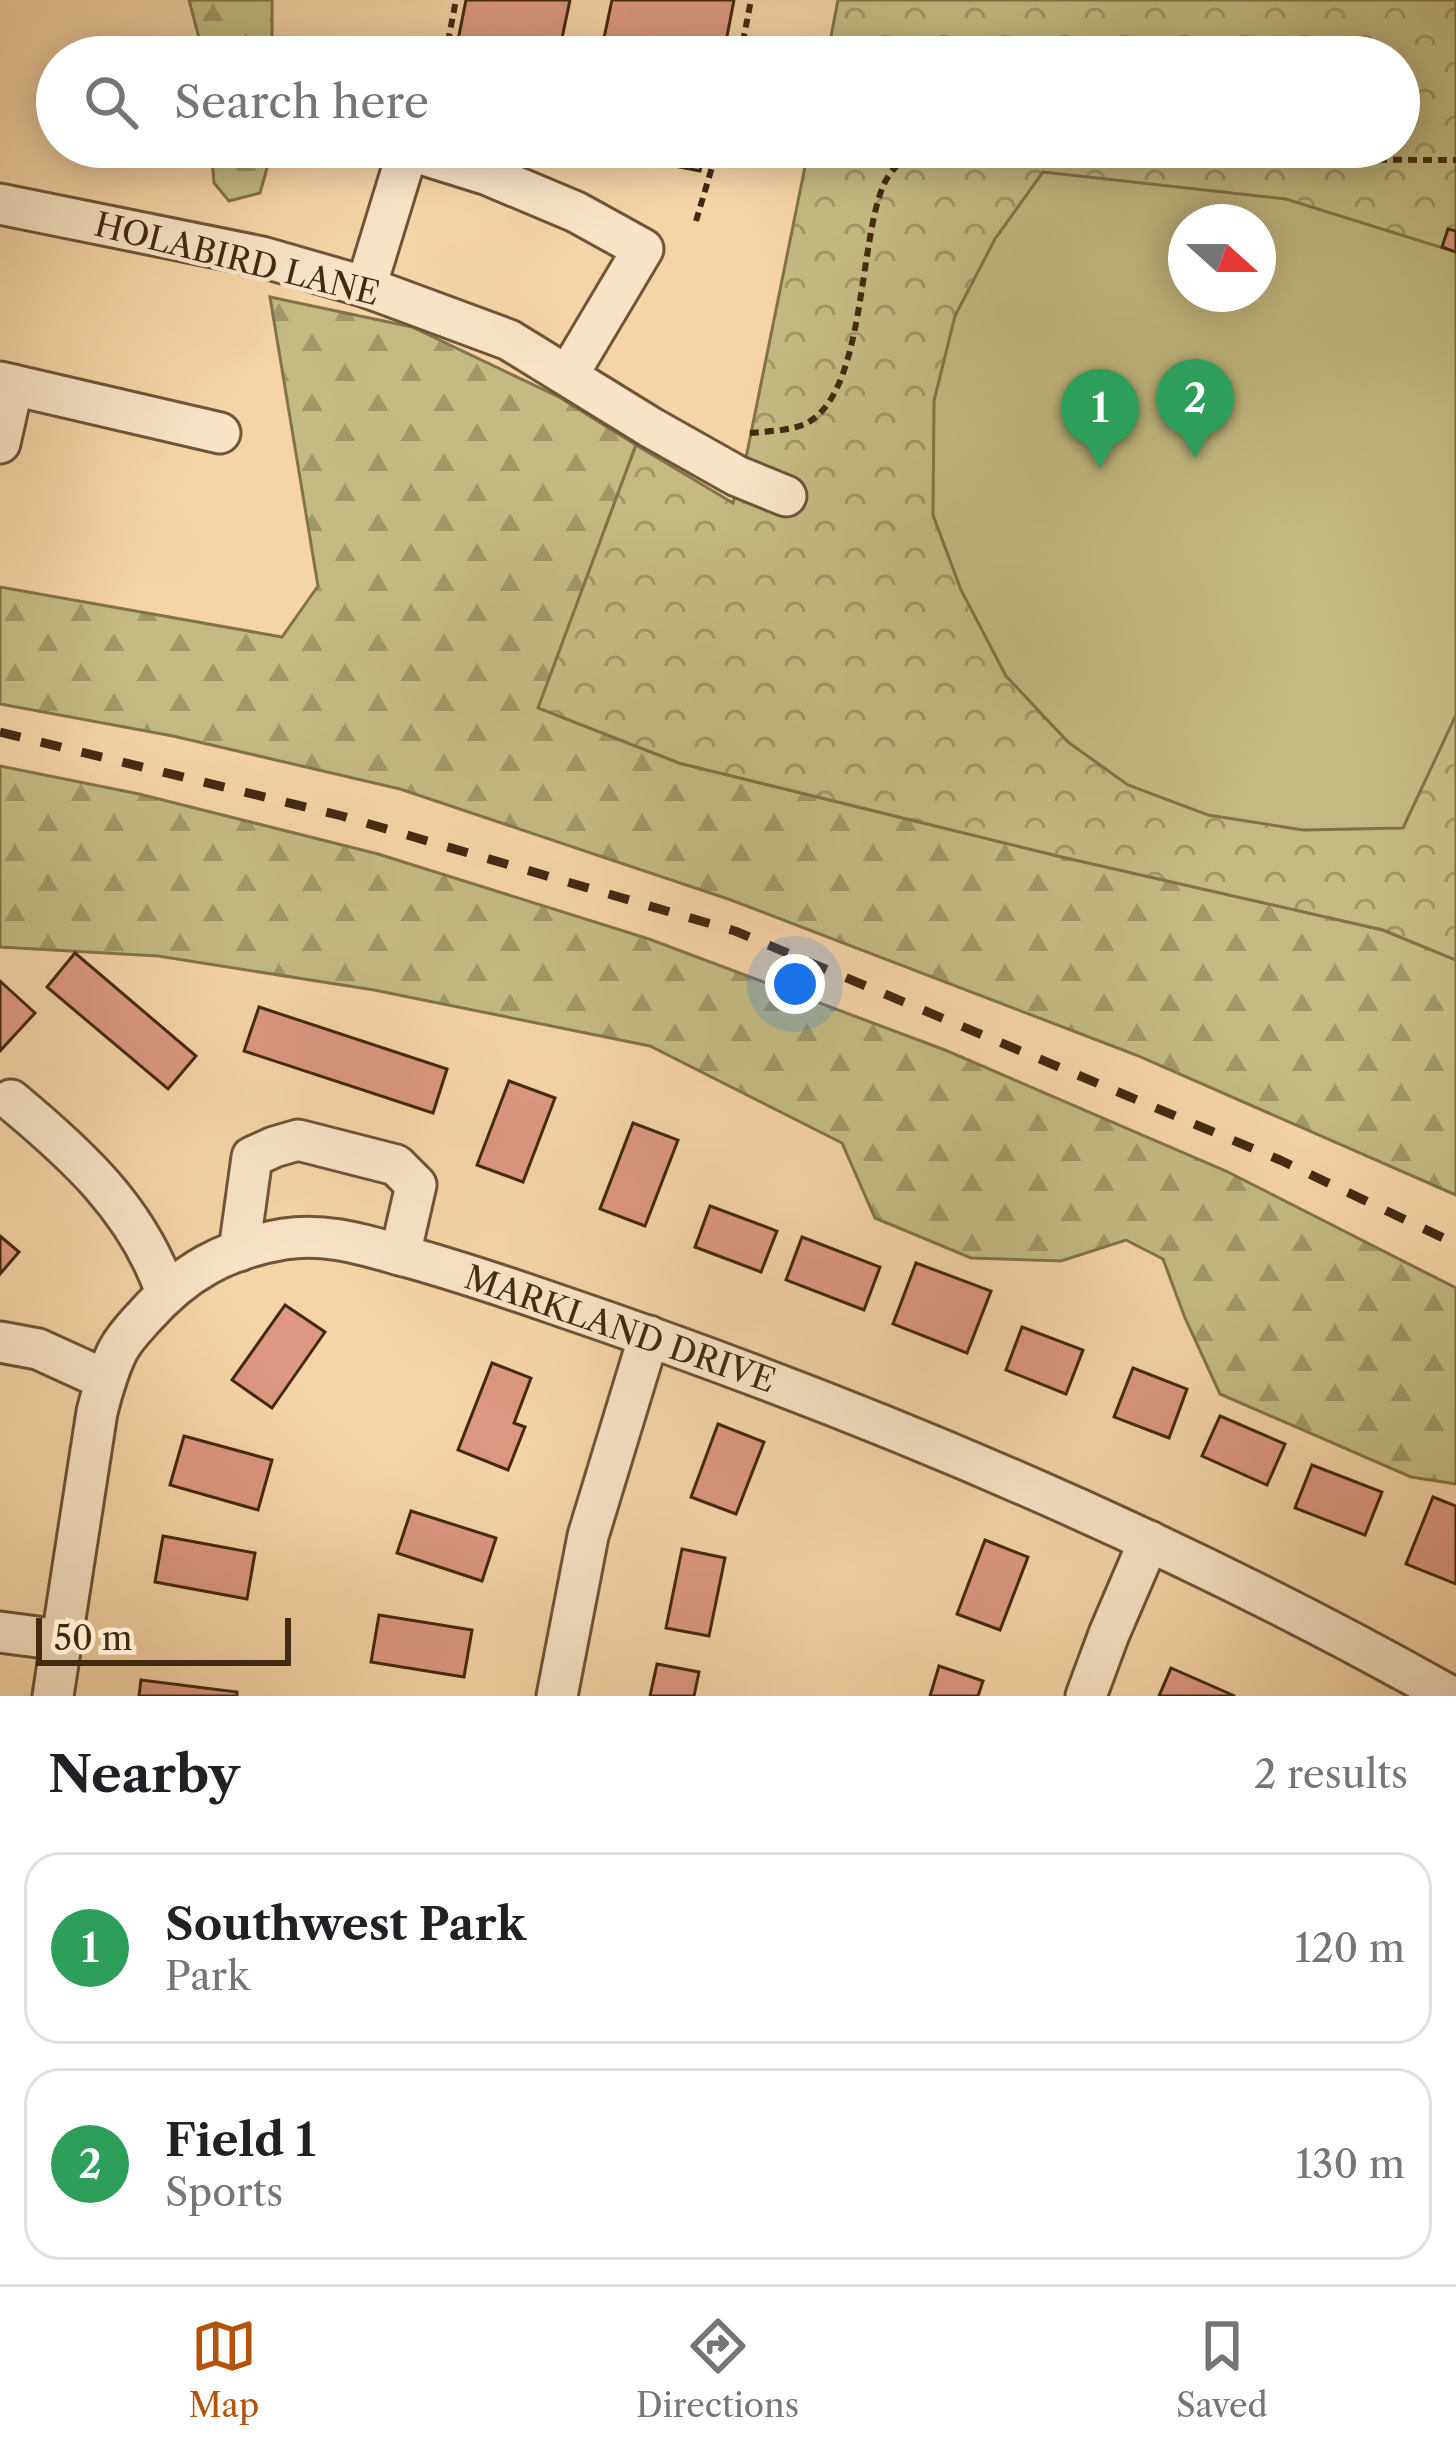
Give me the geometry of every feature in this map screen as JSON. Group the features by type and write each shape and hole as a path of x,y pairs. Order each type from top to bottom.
{"street":[{"path":"366,286 402,168"},
{"path":"466,168 576,212 643,249 568,375"},
{"name":"HOLABIRD LANE","path":"0,204 262,257 366,286 509,340 736,476 786,496"},
{"path":"0,442 6,384 220,433"},
{"path":"11,1100 81,1161 115,1199 143,1239 166,1292"},
{"path":"239,1251 252,1157 298,1140 396,1165 416,1185 400,1255"},
{"name":"MARKLAND DRIVE","path":"53,1696 97,1412 106,1380 130,1332 166,1292 197,1268 286,1239 343,1238 469,1274 724,1362 966,1458 1353,1641 1450,1696"},
{"path":"557,1696 588,1536 649,1336"},
{"path":"0,1342 38,1349 106,1380"},
{"path":"1086,1696 1149,1541"},
{"path":"0,1632 62,1640"}],"path":[{"path":"449,36 456,0"},
{"path":"744,36 751,0"},
{"path":"1420,160 1456,160"},
{"path":"696,220 712,168"},
{"path":"751,434 804,424 832,397 849,353 877,207 895,168"}],"green space":[{"path":"189,0 272,0 272,36 198,36"},
{"path":"838,0 1456,0 1456,960 1383,930 679,763 538,708 636,445 733,503 805,168 1420,168 1420,36 831,36"},
{"path":"213,168 267,168 260,193 229,201 214,183"},
{"path":"1043,172 1286,199 1456,252 1456,715 1403,828 1303,830 1208,815 1128,785 1068,742 1006,676 961,590 933,515 934,401 955,316 995,239"},
{"path":"270,297 412,327 559,397 636,445 539,708 679,763 1383,930 1456,960 1456,1195 1136,1055 731,900 400,789 173,736 0,704 0,587 282,637 318,586"},
{"path":"0,766 139,794 378,854 649,939 945,1050 1226,1171 1456,1288 1456,1484 1411,1477 1220,1394 1163,1259 1126,1240 1061,1261 971,1258 875,1218 842,1143 650,1046 374,990 158,956 0,947"}],"building":[{"path":"466,0 570,0 562,36 459,36"},
{"path":"612,0 734,0 727,36 604,36"},
{"path":"1448,229 1456,231 1456,252 1442,247"},
{"path":"75,953 196,1056 168,1089 47,987"},
{"path":"0,981 35,1013 0,1051"},
{"path":"259,1007 447,1069 433,1113 244,1051"},
{"path":"509,1081 555,1098 523,1182 477,1165"},
{"path":"633,1123 678,1140 645,1226 600,1209"},
{"path":"710,1206 777,1231 761,1272 695,1247"},
{"path":"0,1236 19,1252 0,1274"},
{"path":"802,1237 880,1267 864,1310 786,1280"},
{"path":"916,1263 991,1291 967,1353 893,1324"},
{"path":"285,1305 325,1332 272,1408 232,1380"},
{"path":"1022,1327 1083,1350 1066,1394 1006,1370"},
{"path":"492,1363 531,1378 514,1423 525,1427 508,1470 458,1450"},
{"path":"1133,1368 1187,1389 1169,1438 1114,1417"},
{"path":"1220,1416 1285,1444 1267,1485 1202,1456"},
{"path":"718,1424 764,1442 736,1514 691,1497"},
{"path":"184,1436 272,1460 258,1510 170,1485"},
{"path":"1312,1465 1382,1492 1365,1535 1295,1508"},
{"path":"1433,1497 1456,1506 1456,1584 1406,1564"},
{"path":"411,1511 496,1538 482,1581 397,1553"},
{"path":"163,1536 255,1553 247,1599 155,1582"},
{"path":"985,1540 1028,1557 1000,1630 957,1614"},
{"path":"682,1549 725,1558 709,1636 666,1628"},
{"path":"379,1615 472,1630 464,1677 371,1662"},
{"path":"657,1664 699,1672 694,1696 650,1696"},
{"path":"939,1666 983,1681 978,1696 930,1696"},
{"path":"1171,1668 1235,1696 1159,1696"},
{"path":"141,1680 237,1692 237,1696 139,1696"}],"railway":[{"path":"0,732 342,816 735,931 1280,1160 1456,1244"}],"place":[{"name":"Field 1","path":"1195,458"},
{"name":"Southwest Park","path":"1100,468"}]}
